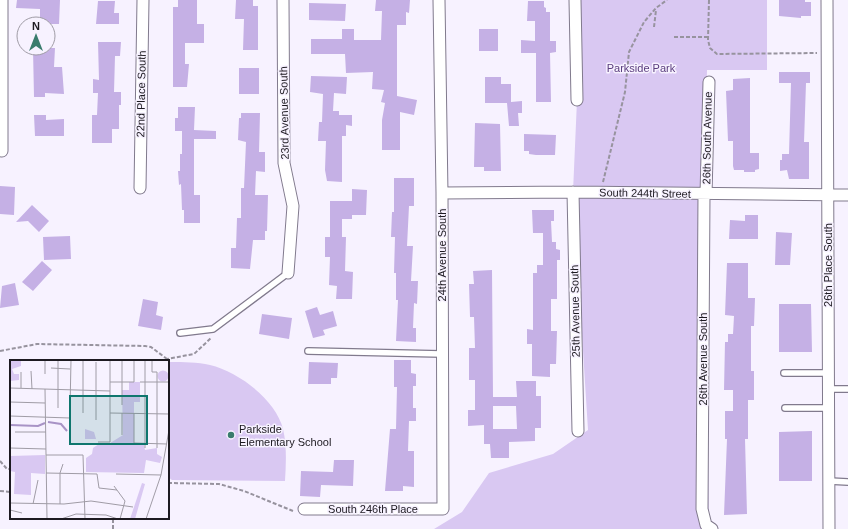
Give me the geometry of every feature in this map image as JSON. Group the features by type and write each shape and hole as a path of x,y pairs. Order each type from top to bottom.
{"street":[{"path":"2,0 2,151"},
{"name":"22nd Place South","path":"140,188 143,0"},
{"name":"23rd Avenue South","path":"283,0 284,163 292,206 288,273"},
{"name":"24th Avenue South","path":"439,0 442,193 443,509"},
{"path":"576,0 577,100"},
{"name":"26th Place South","path":"827,0 829,529"},
{"name":"26th South Avenue","path":"705,194 709,82"},
{"name":"25th Avenue South","path":"573,192 578,431"},
{"name":"South 244th Street","path":"442,193 602,192 848,195"},
{"name":"26th Avenue South","path":"705,194 702,509 709,527"},
{"name":"South 246th Place","path":"304,509 443,509"}],"lane":[{"path":"180,333 213,329 288,273"},
{"path":"308,351 442,354"},
{"path":"784,373 828,373"},
{"path":"828,389 848,389"},
{"path":"785,408 828,408"},
{"path":"829,481 848,482"}],"path":[{"path":"602,192 606,164 625,92 629,52 644,22 656,8 667,0"},
{"path":"709,0 708,37 710,48 717,54 827,53"},
{"path":"654,27 656,8"},
{"path":"674,37 708,37"},
{"path":"0,351 38,344 145,346 151,347 167,360 194,354 214,336 213,329"},
{"path":"0,460 7,469 10,469"},
{"path":"0,491 10,492"}],"green space":[{"name":"Parkside Park","path":"575,0 767,0 767,70 707,70 704,194 709,529 434,529 462,512 489,473 553,454 588,430 573,192 577,100"},
{"path":"170,362 200,363 210,365 233,374 255,389 273,408 279,418 283,429 286,448 285,481 172,480 169,478"}],"building":[{"path":"17,0 60,0 59,24 56,24 56,16 40,16 40,9 16,8"},
{"path":"178,0 197,0 197,24 204,24 204,43 185,43 185,64 189,64 187,87 173,87 173,7 178,7"},
{"path":"236,0 253,0 253,6 258,6 258,50 243,50 244,19 235,19"},
{"path":"376,0 410,0 409,13 406,12 406,25 397,25 397,96 417,100 414,115 400,112 400,150 382,150 382,120 385,103 381,102 384,90 372,89 373,72 346,73 345,54 311,54 311,39 342,39 342,29 354,29 354,40 381,40 382,11 375,11"},
{"path":"779,0 805,0 805,2 811,2 811,16 801,16 801,18 779,16"},
{"path":"98,1 115,1 114,13 119,13 119,24 96,24"},
{"path":"528,1 544,1 546,12 550,12 550,41 556,41 556,52 550,53 551,102 536,102 536,53 521,53 521,40 535,41 535,21 527,21"},
{"path":"309,3 346,4 345,21 309,20"},
{"path":"479,29 498,29 498,51 479,51"},
{"path":"98,42 121,42 120,56 115,56 114,92 121,92 121,105 119,105 119,129 112,129 112,143 92,143 92,115 97,115 98,93 93,93 93,79 99,80"},
{"path":"33,56 55,56 54,67 62,67 64,94 45,93 45,97 34,97"},
{"path":"239,68 259,68 259,94 239,94"},
{"path":"779,72 810,72 810,83 806,83 804,142 809,142 809,179 789,179 787,170 780,171 780,160 782,160 782,154 789,154 791,83 779,83"},
{"path":"311,76 347,77 346,94 334,93 333,111 339,111 339,115 352,115 352,126 346,125 346,136 342,136 342,182 327,181 325,170 326,141 318,141 319,122 322,122 323,94 310,92"},
{"path":"485,77 501,77 501,84 511,84 511,102 522,101 522,113 518,113 519,126 509,126 507,103 485,103"},
{"path":"750,78 750,153 759,153 759,169 755,170 755,172 744,172 744,170 734,170 733,166 733,141 728,141 726,91 733,90 733,79"},
{"path":"178,107 195,107 194,130 216,131 216,139 194,139 194,195 200,195 200,223 184,223 181,184 179,185 178,171 180,171 180,154 182,154 182,131 175,131 175,118 178,118"},
{"path":"241,113 260,113 259,152 265,152 265,172 256,171 255,195 268,195 267,231 265,231 265,240 253,240 250,269 231,268 231,248 236,248 237,218 241,218 241,188 244,188 246,142 238,140 239,118 241,118"},
{"path":"34,115 46,115 46,120 64,119 64,136 35,136"},
{"path":"475,123 500,124 501,171 484,171 484,167 474,167"},
{"path":"524,134 556,135 555,155 536,155 529,154 529,151 524,151"},
{"path":"394,178 414,178 414,206 409,206 407,246 413,246 411,281 418,281 417,304 414,303 413,328 416,328 416,342 396,341 398,300 396,300 396,273 394,273 395,237 391,237 392,212 394,212"},
{"path":"0,186 15,187 14,215 0,214"},
{"path":"352,189 367,190 366,215 352,215 352,219 342,219 342,237 346,237 345,271 353,272 352,299 336,299 337,286 329,285 330,257 325,257 325,237 330,237 330,201 352,201"},
{"path":"32,205 49,221 39,232 28,221 16,222"},
{"path":"532,210 554,210 554,221 551,221 552,242 556,242 556,249 560,250 560,260 557,260 557,299 551,299 551,331 557,331 556,364 550,364 550,377 532,376 532,344 527,344 527,329 533,330 533,273 537,273 537,265 543,265 543,233 533,233"},
{"path":"745,215 758,215 758,239 729,239 730,220 745,221"},
{"path":"776,232 792,233 790,265 775,265"},
{"path":"70,236 71,259 44,260 43,237"},
{"path":"42,261 52,270 33,291 22,282"},
{"path":"727,263 748,263 748,298 755,298 754,326 751,326 751,371 754,371 754,400 748,400 748,439 745,439 747,514 724,515 727,439 725,439 725,411 733,411 733,390 724,390 725,342 728,342 728,334 733,334 734,316 725,315"},
{"path":"492,270 493,397 517,397 516,381 536,381 536,396 541,396 541,428 535,428 535,441 509,442 509,458 491,458 490,444 484,444 484,425 468,426 468,410 475,410 475,380 469,380 469,348 475,348 474,317 470,317 469,284 474,284 473,271","holes":["493,406 516,406 517,429 493,429"]},
{"path":"15,283 19,305 0,308 2,286"},
{"path":"143,299 158,302 156,315 163,317 161,330 138,326"},
{"path":"779,304 811,304 812,352 779,352"},
{"path":"317,307 320,315 333,311 337,326 323,330 325,335 313,338 305,311"},
{"path":"262,314 292,318 289,339 259,334"},
{"path":"394,360 411,360 411,373 416,374 416,386 413,386 413,408 416,408 416,421 409,421 408,451 414,451 414,487 403,486 403,491 385,491 390,429 396,429 397,387 394,387"},
{"path":"309,362 338,363 337,378 331,378 331,384 308,384"},
{"path":"812,431 812,481 779,481 779,432"},
{"path":"334,460 354,460 353,486 321,485 320,497 300,496 301,471 333,472"}],"place":[{"name":"Parkside Elementary School","path":"231,435"}]}
